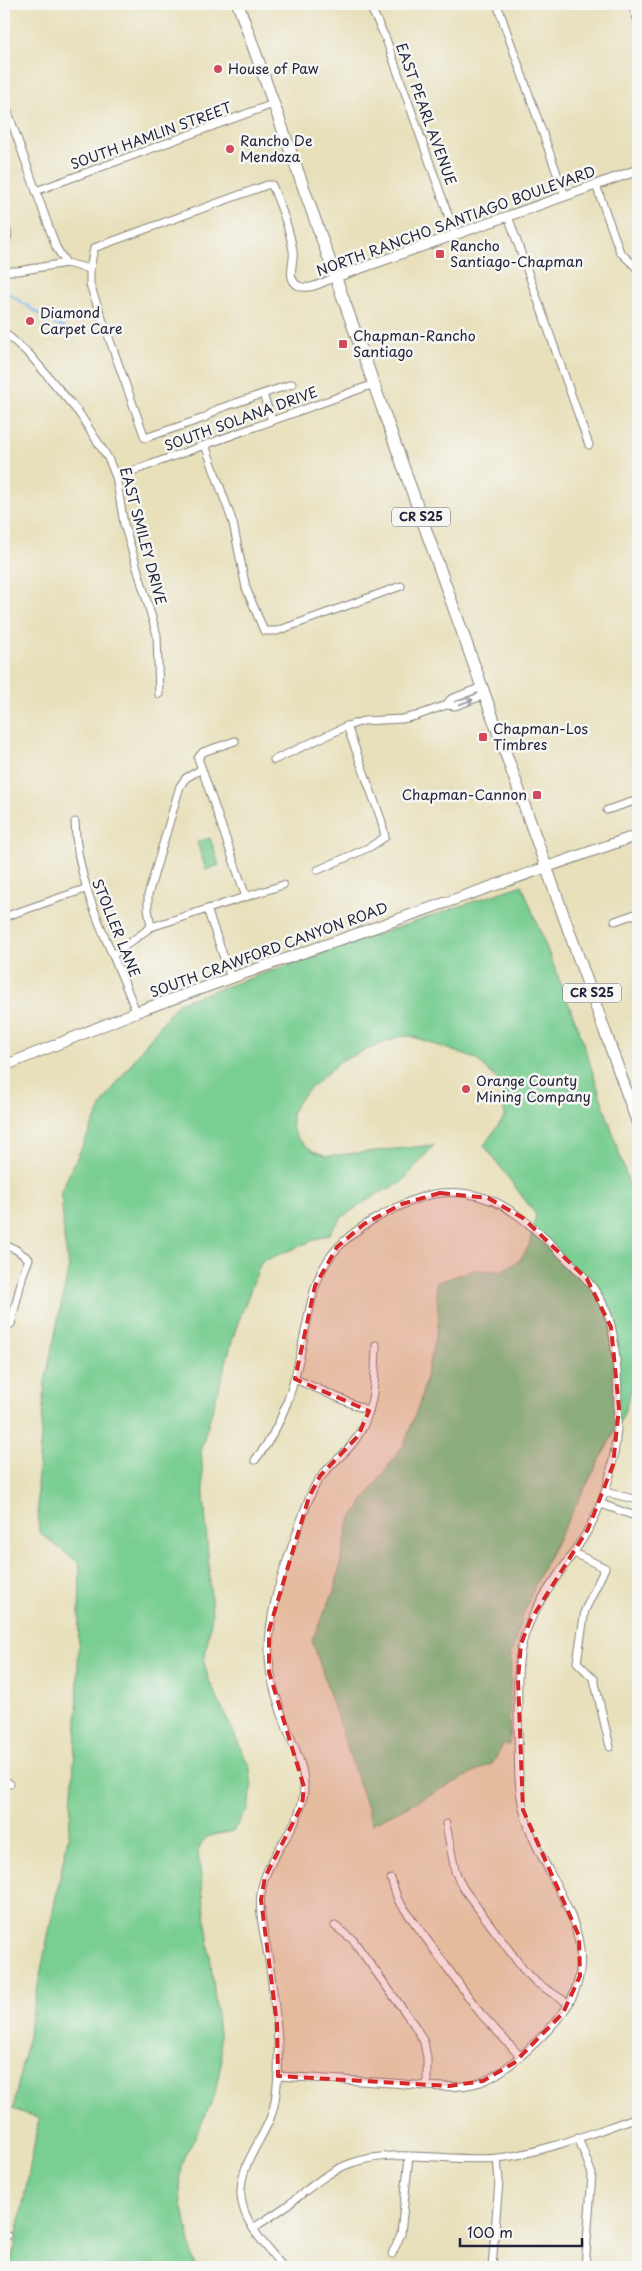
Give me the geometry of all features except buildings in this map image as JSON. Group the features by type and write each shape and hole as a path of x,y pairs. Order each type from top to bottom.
{"main road":[{"name":"CR S25","path":"238,4 638,1124"},
{"name":"SOUTH CRAWFORD CANYON ROAD","path":"4,1066 136,1012 638,835"}],"street":[{"name":"EAST PEARL AVENUE","path":"369,4 386,38 455,234"},
{"path":"497,4 564,196"},
{"path":"632,4 638,21"},
{"path":"4,101 56,247 66,262"},
{"name":"SOUTH HAMLIN STREET","path":"36,191 274,104"},
{"name":"NORTH RANCHO SANTIAGO BOULEVARD","path":"90,269 94,248 267,185 272,185 294,252 291,271 295,283 300,287 312,287 455,234 638,170"},
{"path":"596,185 620,252 638,269"},
{"path":"508,216 589,446"},
{"path":"4,224 8,234 4,248"},
{"path":"4,271 18,271 66,262 90,269 90,285 144,438 204,418 218,409 292,384"},
{"name":"EAST SMILEY DRIVE","path":"4,332 30,355 78,413 108,458 116,477 124,524 157,635 159,694"},
{"name":"SOUTH SOLANA DRIVE","path":"116,477 374,384"},
{"path":"263,394 272,421"},
{"path":"205,445 233,523 246,588 264,632 277,631 401,586"},
{"path":"274,760 347,726 363,721 409,718 446,705 451,699 484,691"},
{"path":"318,870 370,847 385,837 381,819 347,726"},
{"path":"235,740 199,755 198,758 200,770 246,897"},
{"path":"151,927 148,895 180,786 186,778 200,770"},
{"path":"606,810 638,800"},
{"name":"STOLLER LANE","path":"75,822 75,846 85,889 136,1012"},
{"path":"113,955 151,927 283,885"},
{"path":"4,917 85,889"},
{"path":"207,909 231,978"},
{"path":"615,921 638,913"},
{"path":"255,1460 272,1436 295,1380 315,1286 325,1265 337,1247 352,1233 402,1204 425,1196 457,1193 488,1198 510,1208 587,1279 608,1315 614,1338 619,1408 617,1448 601,1504 574,1553 530,1621 521,1644 518,1679 519,1773 524,1810 529,1828 579,1936 580,1976 569,2004 563,2013 504,2071 483,2081 465,2086 428,2086 278,2076"},
{"path":"4,1245 15,1249 29,1259 23,1274 11,1324"},
{"path":"283,2267 253,2228 244,2208 241,2186 248,2163 272,2114 278,2076 277,2024 260,1900 265,1877 296,1822 302,1805 304,1788 303,1773 275,1695 267,1650 269,1630 283,1574 309,1497 320,1476 358,1436 369,1411 374,1389 376,1345"},
{"path":"295,1380 369,1411"},
{"path":"605,1492 638,1500"},
{"path":"601,1504 638,1517"},
{"path":"574,1553 605,1568 585,1610 577,1662 594,1679 610,1747"},
{"path":"446,1824 454,1871 463,1888 523,1969 537,1983 569,2004"},
{"path":"391,1879 398,1900 481,2014 520,2056"},
{"path":"335,1926 353,1940 415,2026 424,2042 427,2058 428,2086"},
{"path":"253,2228 335,2170 370,2158 409,2156 497,2158 539,2150 638,2117"},
{"path":"578,2137 592,2174 585,2267"},
{"path":"392,2254 401,2234 409,2156"},
{"path":"492,2267 499,2182 497,2158"}],"highlighted area":[{"path":"440,1193 488,1198 523,1218 587,1279 611,1327 619,1408 613,1465 588,1529 530,1621 521,1644 518,1679 523,1810 579,1936 580,1976 563,2013 514,2063 483,2081 449,2086 278,2076 277,2024 261,1900 265,1877 302,1805 304,1787 269,1672 269,1630 309,1497 320,1476 358,1436 369,1411 295,1379 315,1286 337,1247 364,1224 402,1204"}],"green space":[{"path":"210,838 219,865 206,870 197,842"},
{"path":"522,885 580,1033 638,1211 638,1368 623,1416 540,1573 520,1623 511,1654 509,1746 504,1743 493,1763 372,1824 312,1640 335,1589 349,1522 405,1443 421,1398 439,1321 436,1283 473,1270 501,1271 519,1261 529,1246 536,1215 484,1145 505,1116 500,1082 476,1059 411,1036 398,1037 340,1061 302,1096 292,1112 292,1127 298,1139 313,1151 327,1156 434,1145 401,1183 377,1194 342,1217 329,1234 261,1262 236,1328 201,1449 212,1615 204,1662 208,1678 250,1768 252,1789 247,1810 233,1831 207,1837 198,1852 222,2059 214,2097 181,2166 180,2194 195,2267 11,2267 39,2119 13,2109 69,1832 77,1723 80,1564 39,1532 37,1485 45,1382 69,1267 64,1239 61,1191 104,1101 178,1003"}],"waterway":[{"path":"4,290 51,322 79,335"}],"place":[{"name":"House of Paw","path":"218,69"},
{"name":"Rancho De Mendoza","path":"230,149"},
{"name":"Rancho Santiago-Chapman","path":"440,254"},
{"name":"Diamond Carpet Care","path":"30,321"},
{"name":"Chapman-Rancho Santiago","path":"343,344"},
{"name":"Chapman-Los Timbres","path":"483,737"},
{"name":"Chapman-Cannon","path":"537,795"},
{"name":"Orange County Mining Company","path":"466,1089"}]}
